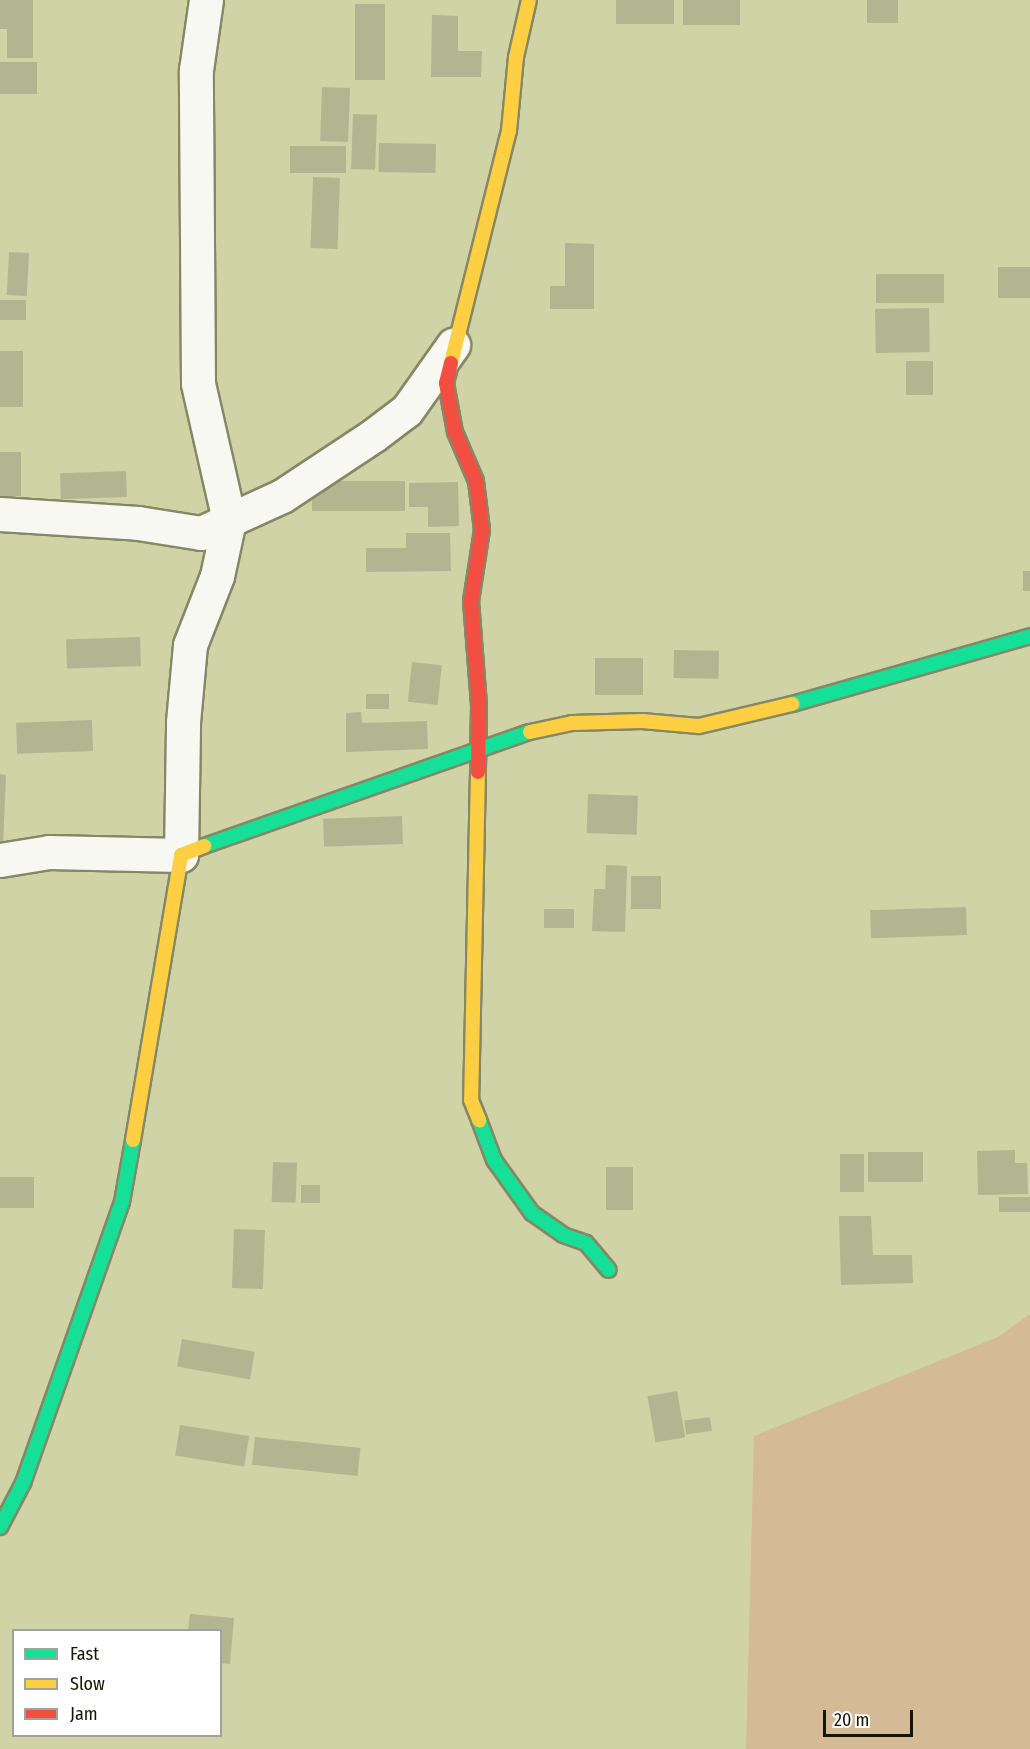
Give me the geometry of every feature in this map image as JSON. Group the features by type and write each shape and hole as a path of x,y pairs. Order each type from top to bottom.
{"street":[{"path":"0,1527 23,1483 122,1202 181,855 183,722 190,645 217,576 230,520 198,383 201,348 196,70 206,0"},
{"path":"529,0 516,57 509,131 446,391 454,432 476,480 482,530 471,601 479,706 476,751 471,1100 494,1160 532,1213 562,1235 586,1243 609,1270"},
{"path":"0,514 138,523 201,533 282,496 407,410 461,332"},
{"path":"0,860 49,852 181,855 328,799 524,733 572,723 642,721 699,726 823,697 1030,636"}],"shaded area":[{"path":"1030,1314 1030,1749 746,1749 754,1436 998,1337"}],"building":[{"path":"0,0 33,0 33,58 7,58 7,29 0,29"},
{"path":"616,0 674,0 674,24 616,24"},
{"path":"683,0 740,0 740,25 683,25"},
{"path":"867,0 898,0 898,23 867,23"},
{"path":"355,4 385,4 385,80 355,80"},
{"path":"432,15 458,16 458,51 482,51 481,77 431,77"},
{"path":"0,62 37,62 37,94 0,94"},
{"path":"322,87 350,88 348,142 320,141"},
{"path":"353,114 377,115 375,170 351,169"},
{"path":"379,143 436,144 435,173 378,172"},
{"path":"290,146 346,146 346,173 290,173"},
{"path":"313,177 340,178 338,249 311,248"},
{"path":"565,243 594,244 594,309 550,309 550,286 565,286"},
{"path":"9,252 29,253 27,296 7,295"},
{"path":"998,267 1030,267 1030,298 998,298"},
{"path":"876,274 944,274 944,303 876,303"},
{"path":"0,300 26,300 26,320 0,320"},
{"path":"929,308 930,352 876,353 875,309"},
{"path":"0,351 23,351 23,407 0,407"},
{"path":"906,361 933,361 933,395 906,395"},
{"path":"0,452 21,452 21,496 0,496"},
{"path":"126,471 127,497 61,499 60,473"},
{"path":"312,481 405,481 405,511 312,511"},
{"path":"458,482 459,526 428,527 428,507 409,507 409,483"},
{"path":"406,533 450,533 451,571 366,572 366,548 406,548"},
{"path":"1023,571 1030,571 1030,591 1023,591"},
{"path":"140,637 141,666 67,669 66,640"},
{"path":"674,650 719,651 719,679 674,678"},
{"path":"595,658 643,658 643,695 595,695"},
{"path":"412,662 442,665 438,705 408,702"},
{"path":"366,694 389,694 389,709 366,709"},
{"path":"361,712 362,723 427,721 428,749 346,752 346,713"},
{"path":"92,720 93,751 17,754 16,723"},
{"path":"0,774 6,775 3,848 0,848"},
{"path":"588,794 638,796 637,835 587,833"},
{"path":"402,816 403,844 324,847 323,819"},
{"path":"606,865 627,866 625,932 592,931 594,889 605,889"},
{"path":"631,876 661,876 661,909 631,909"},
{"path":"966,907 967,935 871,938 870,910"},
{"path":"544,909 574,909 574,928 544,928"},
{"path":"1015,1150 1015,1163 1027,1163 1028,1194 978,1195 977,1151"},
{"path":"868,1152 923,1152 923,1182 868,1182"},
{"path":"840,1154 864,1154 864,1192 840,1192"},
{"path":"273,1162 297,1163 296,1203 272,1202"},
{"path":"606,1167 633,1167 633,1210 606,1210"},
{"path":"0,1177 34,1177 34,1208 0,1208"},
{"path":"301,1185 320,1185 320,1203 301,1203"},
{"path":"999,1197 1030,1197 1030,1212 999,1212"},
{"path":"839,1216 871,1216 873,1255 912,1255 913,1283 841,1285"},
{"path":"234,1229 265,1230 263,1289 232,1288"},
{"path":"182,1339 255,1352 250,1379 177,1367"},
{"path":"677,1391 685,1437 656,1442 647,1396"},
{"path":"710,1417 712,1431 686,1434 684,1421"},
{"path":"180,1425 249,1436 244,1467 175,1456"},
{"path":"255,1437 360,1448 357,1476 252,1465"},
{"path":"190,1614 234,1618 230,1664 222,1663 222,1629 188,1629"}],"traffic: fast":[{"path":"792,704 1030,636"},
{"path":"204,846 530,732"},
{"path":"479,1120 494,1160 532,1213 563,1235 586,1243 609,1270"},
{"path":"0,1527 23,1483 122,1202 133,1140"}],"traffic: slow":[{"path":"451,363 509,131 516,57 529,0"},
{"path":"530,732 572,723 642,721 699,726 792,704"},
{"path":"478,772 471,1100 479,1120"},
{"path":"133,1140 181,855 204,846"}],"traffic: jam":[{"path":"451,363 446,383 455,432 476,481 482,530 471,601 479,706 478,772"}]}
